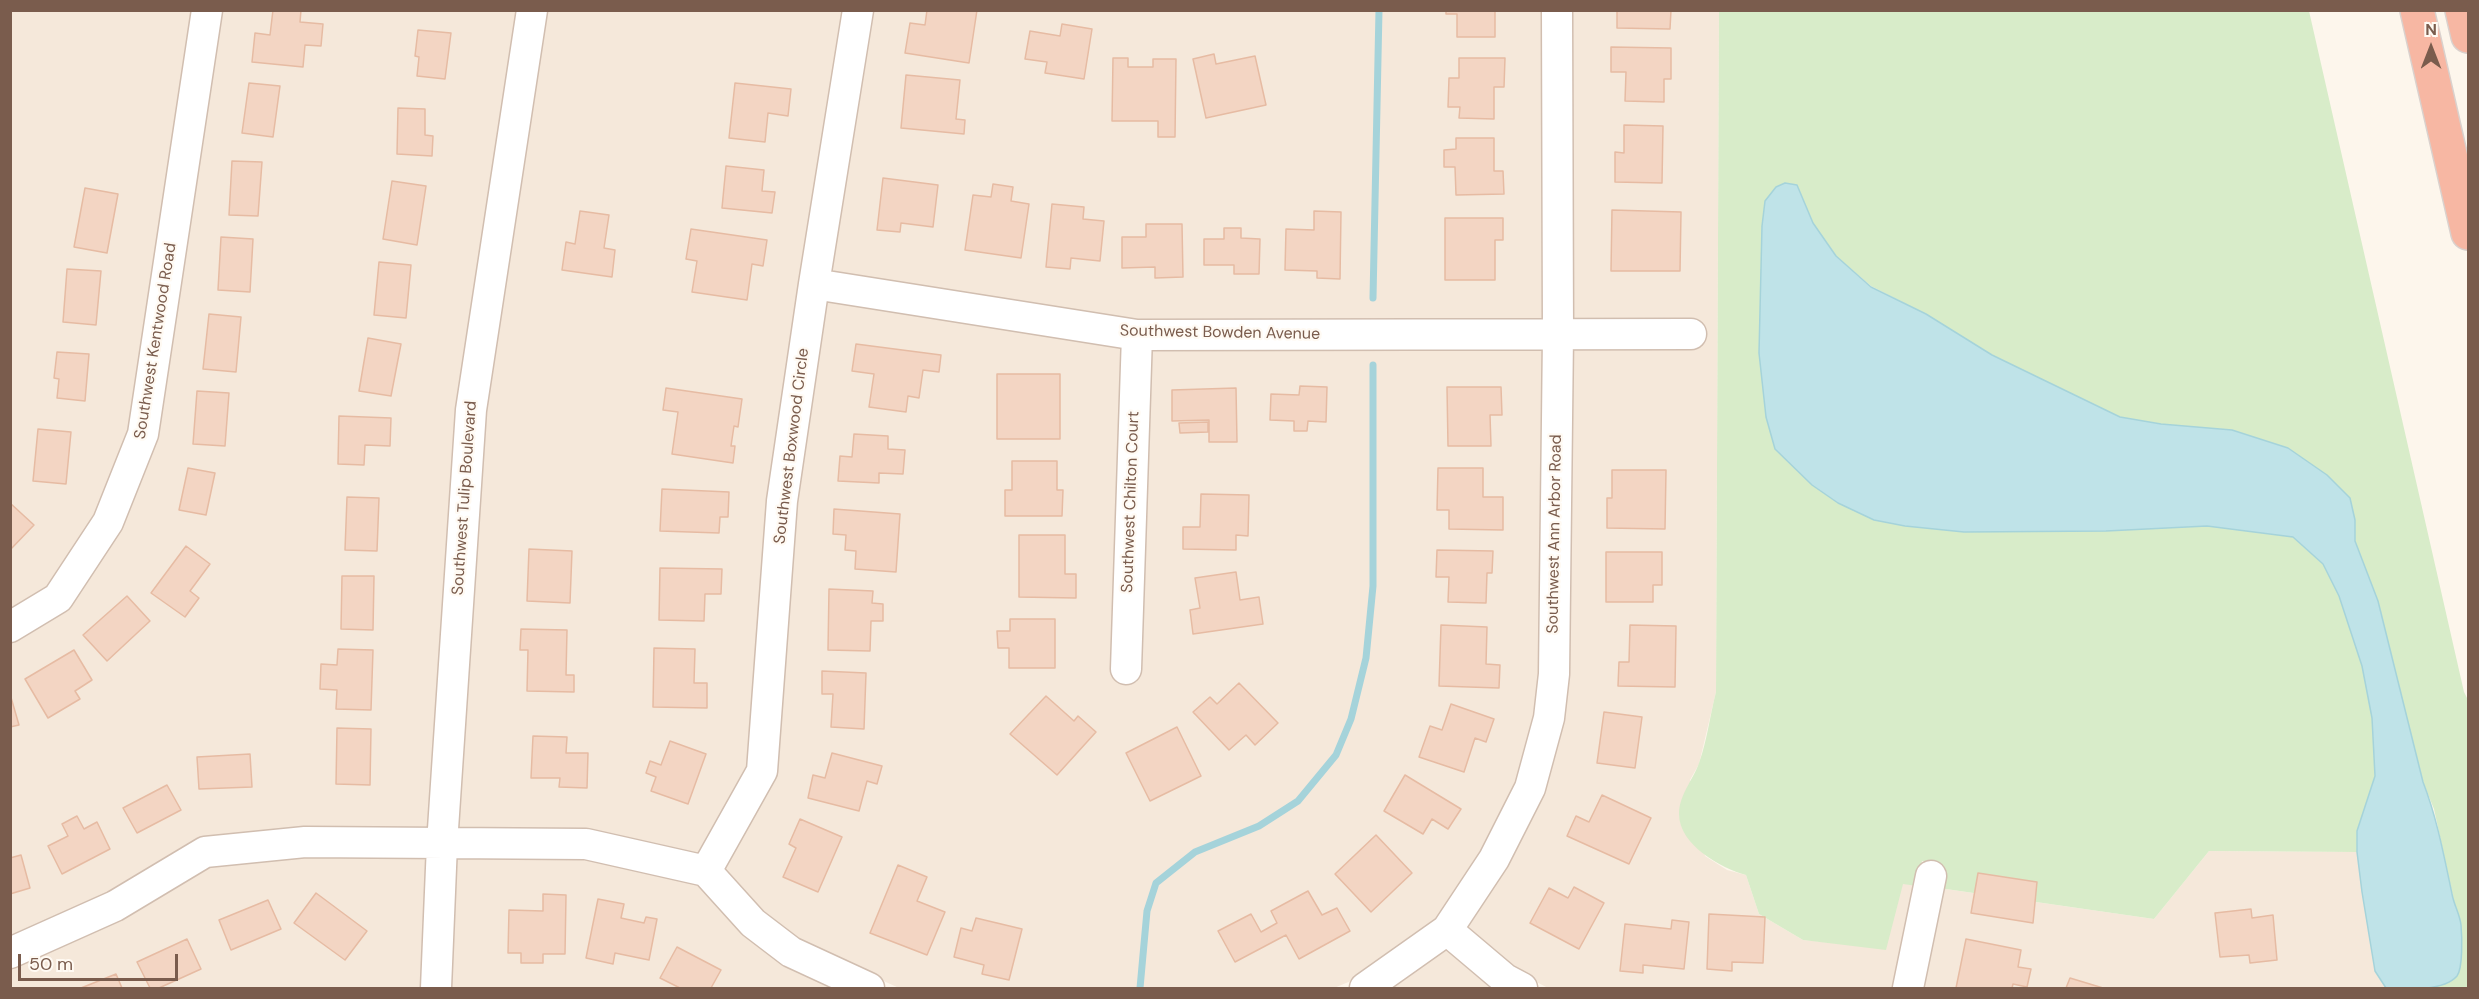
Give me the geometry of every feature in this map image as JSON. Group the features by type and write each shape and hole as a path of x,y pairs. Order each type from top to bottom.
{"highway":[{"path":"2417,10 2469,233"},
{"path":"2462,10 2469,36"}],"street":[{"name":"Southwest Kentwood Road","path":"10,627 58,598 108,522 143,434 207,10"},
{"name":"Southwest Tulip Boulevard","path":"436,988 442,844 471,410 532,10"},
{"name":"Southwest Boxwood Circle","path":"706,871 762,771 782,501 858,10"},
{"name":"Southwest Ann Arbor Road","path":"1365,988 1447,930 1494,859 1516,819 1530,788 1549,718 1554,674 1558,335 1557,10"},
{"name":"Southwest Bowden Avenue","path":"814,284 1137,335 1691,334"},
{"name":"Southwest Chilton Court","path":"1126,669 1137,335"},
{"path":"10,953 115,906 205,852 305,842 586,844 706,871 753,923 791,952 869,988"},
{"path":"1908,988 1930,876"},
{"path":"1447,930 1505,979 1522,988"}],"shaded area":[{"path":"11,11 196,11 133,430 98,515 51,588 11,612"},
{"path":"219,11 521,11 431,831 305,829 109,895 11,940 10,640 116,529"},
{"path":"544,11 847,11 751,767 700,857 453,831 482,411"},
{"path":"870,11 1546,11 1547,323 1138,323 827,273"},
{"path":"1568,11 1719,11 1716,692 1699,764 1690,780 1705,856 1727,870 1746,875 1759,914 1803,940 1834,943 1903,883 1917,886 1896,988 1548,988 1510,968 1462,928 1526,825 1568,348 1702,347 1702,322 1569,323"},
{"path":"822,298 1125,346 1115,681 1137,682 1147,348 1546,348 1542,673 1530,749 1506,813 1439,921 1358,978 1334,988 899,988 796,941 761,914 720,869 771,777 793,503"},
{"path":"2209,851 2357,852 2375,971 2386,988 1919,988 1939,888 2154,919"},
{"path":"306,854 430,856 425,988 11,988 11,966 208,864"},
{"path":"452,856 585,856 700,882 840,988 448,988"},
{"path":"1446,945 1498,988 1385,988"}],"green space":[{"path":"1719,11 2309,11 2464,692 2468,700 2468,988 2423,988 2449,982 2461,957 2461,924 2434,809 2423,782 2378,601 2355,541 2355,520 2161,424 2120,417 2052,385 1992,355 1926,314 1871,286 1836,256 1813,223 1797,185 1785,183 1762,226 1759,353 1766,417 1812,485 1838,503 1874,520 2106,531 2207,526 2293,537 2323,564 2339,596 2362,666 2372,718 2375,776 2357,831 2357,852 2209,851 2154,919 1939,888 1944,867 1922,861 1917,886 1903,884 1886,950 1803,940 1759,914 1746,875 1725,867 1703,854 1686,836 1681,825 1680,807 1702,755 1716,692"}],"water":[{"path":"1785,183 1797,185 1813,223 1836,256 1871,287 1926,314 1992,355 2120,417 2161,424 2232,430 2288,448 2327,475 2350,498 2355,520 2355,541 2378,601 2460,921 2461,959 2457,976 2443,985 2433,987 2386,988 2375,971 2357,852 2357,831 2375,776 2372,718 2362,666 2339,596 2323,564 2293,537 2207,526 2106,531 1964,532 1905,526 1874,520 1838,503 1812,485 1775,449 1766,417 1759,353 1762,226 1765,201 1776,187"}],"building":[{"path":"273,10 301,10 300,22 323,24 321,46 305,45 303,67 252,62 255,33 270,35"},
{"path":"927,10 977,10 969,63 905,53 910,23 925,25"},
{"path":"1446,10 1495,10 1495,37 1457,37 1457,14 1446,14"},
{"path":"1617,10 1671,10 1670,29 1617,28"},
{"path":"1062,24 1092,29 1084,79 1045,73 1047,62 1025,59 1030,31 1060,36"},
{"path":"418,30 451,33 445,79 417,76 419,57 415,56"},
{"path":"1611,47 1671,48 1671,79 1664,79 1664,102 1625,101 1626,72 1611,72"},
{"path":"1214,54 1216,64 1255,56 1266,105 1206,118 1193,59"},
{"path":"1113,58 1128,58 1128,67 1153,67 1153,59 1176,59 1175,137 1158,137 1158,121 1112,121"},
{"path":"1459,58 1505,58 1504,87 1494,87 1494,119 1459,118 1460,107 1448,107 1449,78 1459,78"},
{"path":"906,75 960,80 956,119 965,120 964,134 901,128"},
{"path":"249,83 280,86 273,137 242,133"},
{"path":"735,83 791,89 788,116 768,113 765,142 729,138"},
{"path":"398,108 425,109 425,135 433,136 432,156 397,154"},
{"path":"1624,125 1663,126 1662,183 1615,182 1615,152 1624,153"},
{"path":"1456,138 1494,138 1494,171 1503,171 1504,194 1456,195 1455,167 1444,167 1444,150 1456,149"},
{"path":"232,161 262,162 258,216 229,215"},
{"path":"726,166 764,170 762,191 775,192 772,213 722,208"},
{"path":"883,178 938,185 933,227 901,223 900,232 877,230"},
{"path":"392,181 426,186 417,245 383,239"},
{"path":"993,184 1013,187 1011,201 1029,204 1021,258 965,250 973,195 991,197"},
{"path":"85,188 118,194 107,253 74,247"},
{"path":"1052,204 1084,207 1083,219 1104,221 1100,261 1071,258 1070,269 1046,267"},
{"path":"1612,210 1681,212 1680,271 1611,271"},
{"path":"580,211 609,215 604,248 615,250 612,277 562,270 566,242 575,244"},
{"path":"1314,211 1341,212 1340,279 1317,278 1317,271 1285,270 1286,229 1314,230"},
{"path":"1445,218 1503,218 1503,240 1495,240 1495,280 1445,280"},
{"path":"1146,224 1182,224 1183,277 1155,278 1155,267 1122,268 1122,237 1146,237"},
{"path":"1224,228 1241,228 1241,238 1260,239 1259,274 1234,274 1234,265 1204,265 1204,239 1224,239"},
{"path":"691,229 767,240 763,266 752,264 747,300 692,292 697,261 686,259"},
{"path":"221,237 253,239 250,292 218,290"},
{"path":"379,262 411,265 406,318 374,315"},
{"path":"67,269 101,271 96,325 63,322"},
{"path":"209,314 241,317 236,372 203,369"},
{"path":"368,338 401,344 391,396 359,391"},
{"path":"856,344 941,355 939,372 923,370 919,398 908,396 906,412 869,407 874,374 852,371"},
{"path":"57,352 89,354 85,401 57,398 59,379 54,378"},
{"path":"997,374 1060,374 1060,439 997,439"},
{"path":"1300,386 1327,387 1326,422 1308,421 1307,431 1294,431 1294,421 1270,420 1271,394 1299,395"},
{"path":"1447,387 1501,387 1502,415 1490,415 1491,446 1448,446"},
{"path":"666,388 742,399 738,427 734,426 731,446 735,446 733,463 672,454 678,412 663,410"},
{"path":"1236,388 1237,442 1209,442 1209,420 1172,421 1172,390"},
{"path":"197,391 229,393 225,446 193,444"},
{"path":"339,416 391,418 390,446 365,445 364,465 338,464"},
{"path":"1208,422 1208,432 1180,433 1179,423"},
{"path":"38,429 71,432 66,484 33,481"},
{"path":"854,434 888,436 888,449 905,450 903,474 879,473 879,483 838,481 840,456 852,457"},
{"path":"1012,461 1057,461 1057,490 1063,490 1062,516 1005,516 1005,490 1012,490"},
{"path":"188,468 215,473 206,515 179,510"},
{"path":"1438,468 1483,468 1483,497 1503,497 1503,530 1449,529 1449,510 1437,510"},
{"path":"1612,470 1666,470 1665,529 1607,528 1607,498 1612,498"},
{"path":"662,489 729,492 728,517 720,517 719,533 660,531"},
{"path":"1201,494 1249,495 1248,536 1236,535 1236,550 1183,549 1183,527 1200,527"},
{"path":"347,497 379,498 377,551 345,550"},
{"path":"10,503 34,525 10,550"},
{"path":"834,509 900,514 896,572 855,569 856,551 845,550 846,535 833,534"},
{"path":"1019,535 1065,535 1065,574 1076,574 1076,598 1019,597"},
{"path":"186,546 210,564 190,591 199,598 185,617 151,593"},
{"path":"529,549 572,551 570,603 527,601"},
{"path":"1437,550 1493,551 1492,573 1487,573 1486,603 1448,602 1449,577 1436,577"},
{"path":"1606,552 1662,552 1662,585 1653,585 1653,602 1606,602"},
{"path":"660,568 722,569 721,594 705,594 704,621 659,620"},
{"path":"1236,572 1240,600 1259,597 1263,624 1193,634 1190,610 1200,608 1195,578"},
{"path":"342,576 374,576 373,630 341,629"},
{"path":"829,589 873,591 872,603 883,604 883,621 871,621 870,651 828,650"},
{"path":"127,596 150,621 107,661 83,635"},
{"path":"1010,619 1055,619 1055,668 1009,668 1009,648 998,648 997,631 1010,631"},
{"path":"1441,625 1487,627 1486,664 1500,665 1499,688 1439,686"},
{"path":"1630,625 1676,626 1675,687 1618,686 1619,662 1629,662"},
{"path":"521,629 567,630 566,675 574,675 574,692 527,691 528,650 520,650"},
{"path":"654,648 695,649 694,683 707,683 707,708 653,707"},
{"path":"338,649 373,650 371,710 336,709 337,690 320,689 321,664 337,665"},
{"path":"74,650 92,680 75,691 80,699 48,718 25,679"},
{"path":"822,671 866,673 864,729 831,727 833,694 822,694"},
{"path":"1239,683 1278,723 1255,745 1246,735 1229,750 1193,712 1210,697 1217,704"},
{"path":"10,694 19,725 10,727"},
{"path":"1046,696 1074,721 1078,716 1096,732 1057,775 1010,734"},
{"path":"1451,704 1494,719 1486,742 1475,738 1464,772 1419,757 1430,726 1442,730"},
{"path":"1604,712 1642,717 1635,768 1597,763"},
{"path":"1177,727 1201,776 1150,801 1126,753"},
{"path":"337,728 371,729 370,785 336,784"},
{"path":"533,736 567,737 566,753 588,753 587,788 559,787 560,778 531,778"},
{"path":"670,741 706,754 688,804 651,791 656,777 646,773 650,761 661,765"},
{"path":"832,753 882,766 877,784 867,781 859,811 808,798 813,775 825,778"},
{"path":"250,754 252,787 199,789 197,757"},
{"path":"1405,775 1461,809 1448,829 1432,819 1423,834 1384,811"},
{"path":"167,785 181,810 137,833 123,808"},
{"path":"1602,795 1651,818 1629,864 1567,836 1576,816 1589,822"},
{"path":"77,816 84,829 97,822 110,849 62,874 48,846 68,836 62,824"},
{"path":"800,819 842,837 818,892 783,877 796,848 789,844"},
{"path":"1376,835 1412,873 1371,912 1335,874"},
{"path":"21,855 30,888 10,894 10,858"},
{"path":"898,865 927,877 917,901 945,912 927,955 870,933"},
{"path":"1978,873 2037,882 2033,923 1971,913"},
{"path":"1574,887 1604,903 1579,949 1530,923 1549,888 1568,898"},
{"path":"1308,891 1322,915 1337,908 1350,931 1299,959 1286,935 1235,962 1218,931 1251,914 1261,932 1277,923 1271,911"},
{"path":"316,893 367,931 345,960 294,923"},
{"path":"543,894 566,895 565,954 543,954 543,963 521,963 521,953 508,953 509,910 543,911"},
{"path":"598,899 624,904 621,918 644,923 646,917 657,919 649,960 615,953 613,964 586,958"},
{"path":"268,900 281,929 231,950 219,920"},
{"path":"2251,909 2252,918 2273,915 2277,960 2250,963 2249,955 2220,957 2215,913"},
{"path":"1709,914 1765,917 1763,963 1732,962 1732,971 1707,969"},
{"path":"976,918 1022,929 1009,980 982,974 984,965 954,957 961,928 972,931"},
{"path":"1672,920 1689,922 1684,969 1643,965 1643,973 1620,971 1625,924 1671,929"},
{"path":"187,939 201,969 159,988 150,988 137,962"},
{"path":"1966,939 2021,950 2018,967 2031,969 2027,987 2013,984 2012,988 1956,988"},
{"path":"677,947 721,970 711,988 680,988 660,978"},
{"path":"116,974 122,988 81,988"},
{"path":"2070,978 2103,988 2066,988"}],"waterway":[{"path":"1373,298 1379,10"},
{"path":"1140,988 1147,911 1156,883 1195,852 1259,826 1298,801 1336,755 1351,719 1366,658 1373,586 1373,365"}]}
